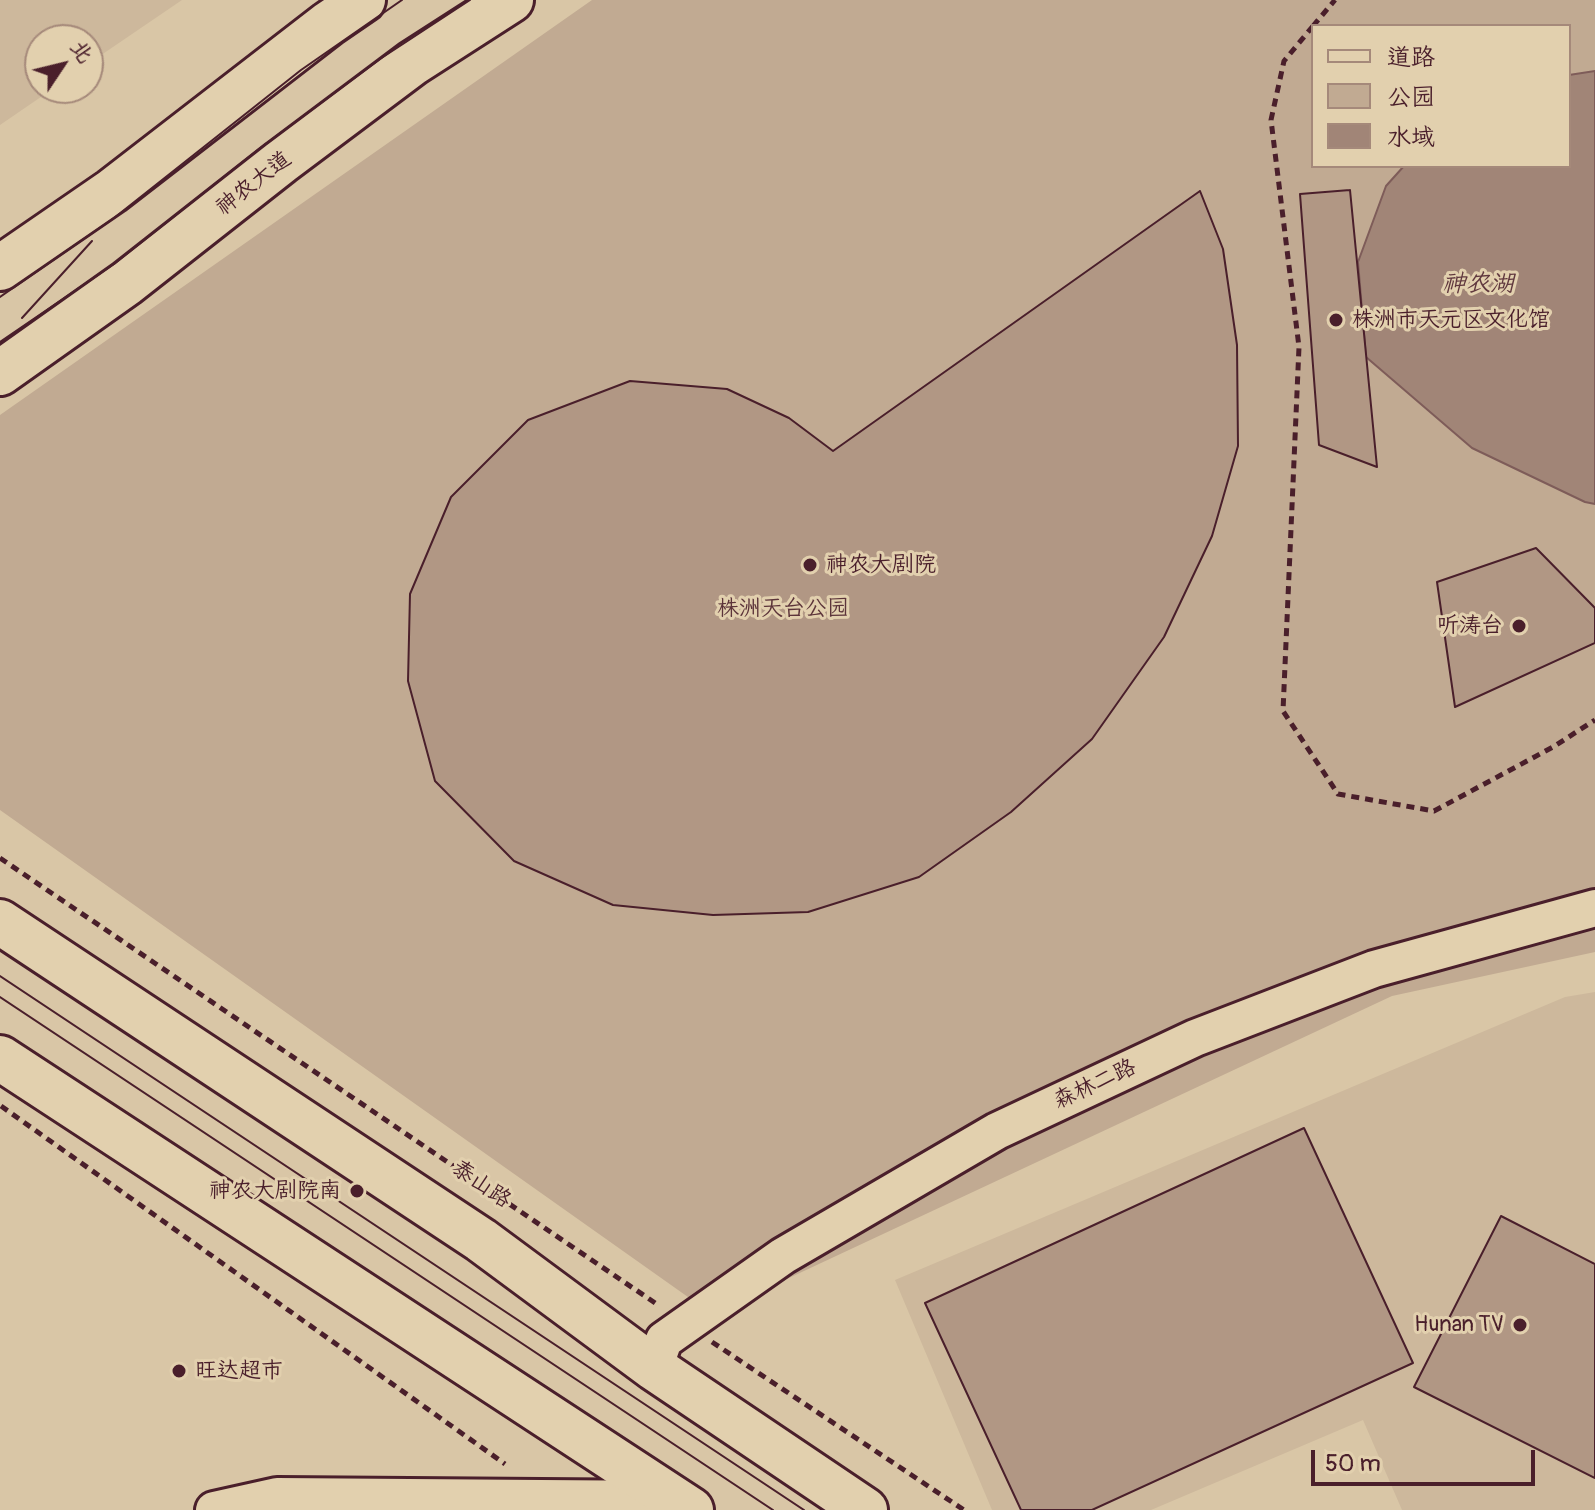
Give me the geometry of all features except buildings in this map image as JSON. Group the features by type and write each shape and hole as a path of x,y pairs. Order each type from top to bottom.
{"main road":[{"path":"0,268 112,191 363,0"},
{"name":"神农大道","path":"0,373 127,283 413,63 511,0"},
{"name":"泰山路","path":"0,922 481,1240 654,1368 865,1510"},
{"path":"0,1058 683,1504"}],"street":[{"name":"森林二路","path":"654,1368 664,1340 783,1256 997,1131 1195,1038 1374,969 1595,908"},
{"path":"214,1510 277,1496 554,1498 683,1504"}],"path":[{"path":"1315,24 1335,0"},
{"path":"1311,28 1284,61 1271,120 1299,347 1283,711 1338,794 1434,811 1553,747 1595,720"},
{"name":"泰山路","path":"0,858 964,1510"},
{"path":"0,1105 554,1498"}],"shaded area":[{"path":"0,0 182,0 104,53 104,24 24,24 24,104 31,104 0,125"},
{"path":"1595,992 1595,1510 1402,1510 1363,1420 1151,1510 992,1510 895,1280 1565,997"}],"green space":[{"name":"株洲天台公园","path":"592,0 1595,0 1595,952 1392,996 712,1314 0,810 0,415"}],"water":[{"name":"神农湖","path":"1595,71 1595,504 1472,448 1366,357 1358,262 1386,186 1402,168 1571,168 1571,75"}],"tram line":[{"path":"0,297 114,218 301,70 402,0"},
{"path":"0,342 114,264 259,149 380,59 470,0"},
{"path":"22,318 92,241"},
{"path":"0,976 804,1510"},
{"path":"0,997 773,1510"}],"place":[{"name":"株洲市天元区文化馆","path":"1336,320"},
{"name":"神农大剧院","path":"810,565"},
{"name":"听涛台","path":"1519,626"},
{"name":"神农大剧院南","path":"357,1191"},
{"name":"Hunan TV","path":"1520,1325"},
{"name":"旺达超市","path":"179,1371"}]}
